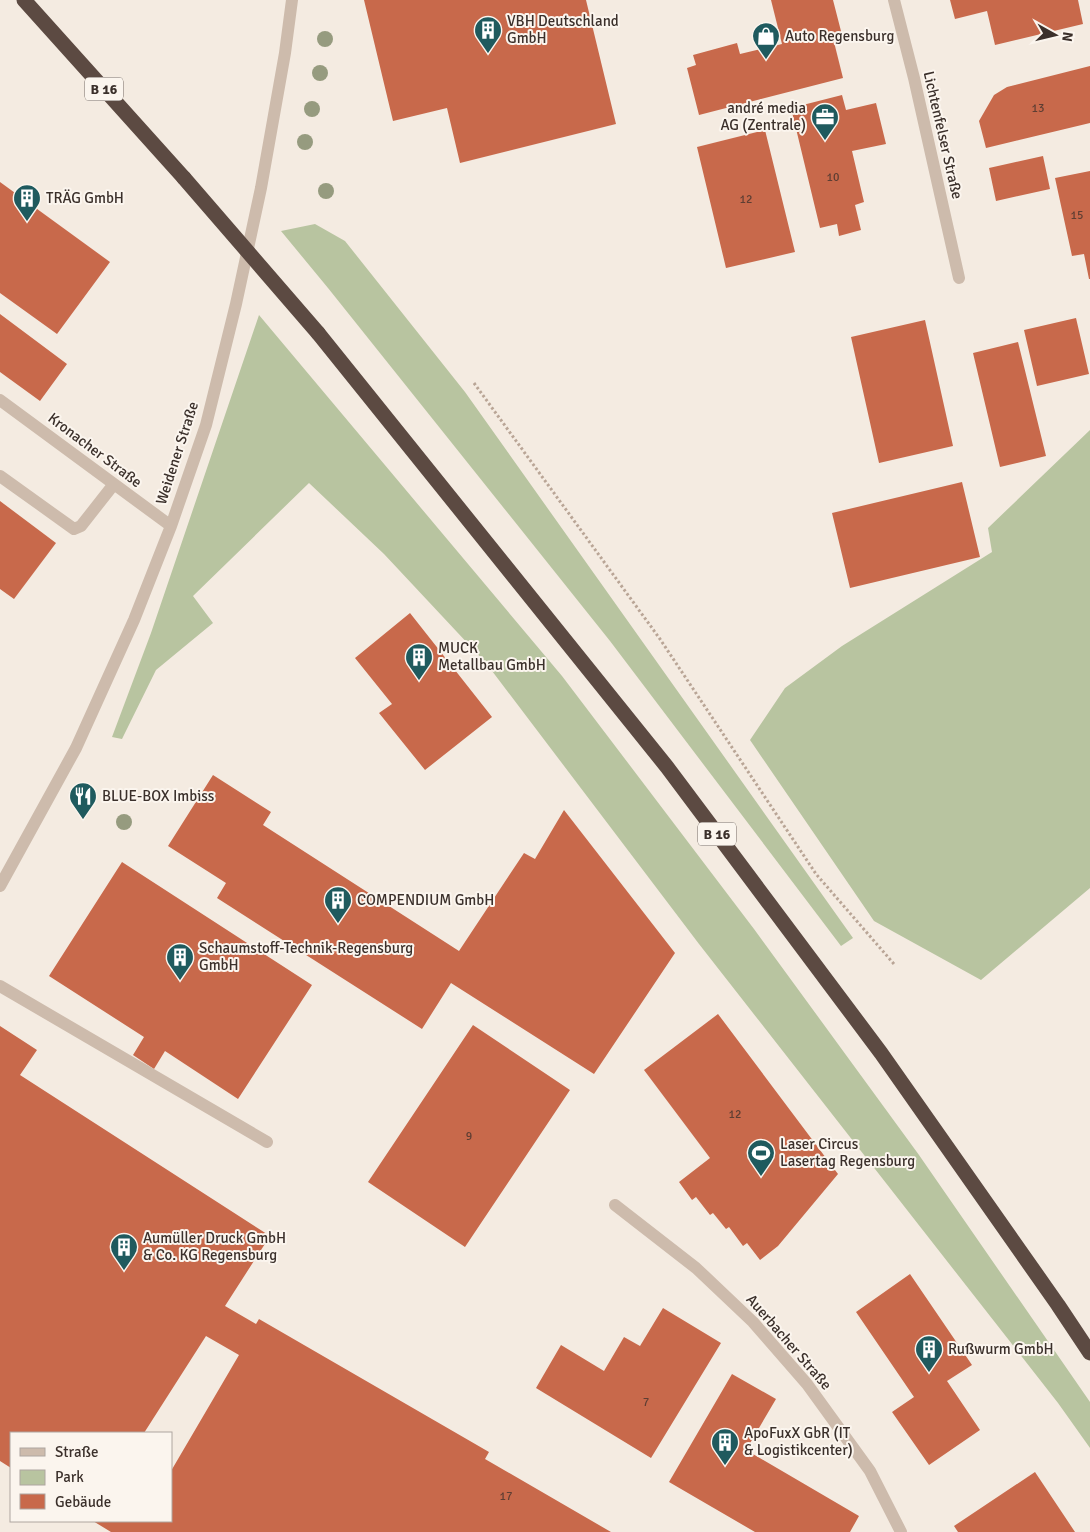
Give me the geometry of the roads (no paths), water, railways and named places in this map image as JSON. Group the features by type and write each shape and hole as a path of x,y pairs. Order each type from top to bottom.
{"highway":[{"name":"B 16","path":"24,0 184,178 318,333 667,767 881,1052 1090,1353"}],"street":[{"name":"Weidener Straße","path":"0,886 76,748 134,620 171,526 206,425 236,304 261,188 285,54 292,0"},
{"name":"Lichtenfelser Straße","path":"894,0 914,78 959,278"},
{"name":"Kronacher Straße","path":"0,400 171,526"},
{"path":"0,476 74,529 81,526 114,484"},
{"path":"0,986 266,1142"},
{"name":"Auerbacher Straße","path":"615,1205 696,1268 753,1322 801,1377 870,1471 901,1532"}],"place":[{"name":"VBH Deutschland GmbH","path":"488,54"},
{"name":"Auto Regensburg","path":"766,60"},
{"name":"andré media AG (Zentrale)","path":"825,141"},
{"name":"TRÄG GmbH","path":"27,222"},
{"name":"MUCK Metallbau GmbH","path":"419,681"},
{"name":"BLUE-BOX Imbiss","path":"83,820"},
{"name":"COMPENDIUM GmbH","path":"338,924"},
{"name":"Schaumstoff-Technik-Regensburg GmbH","path":"180,981"},
{"name":"Laser Circus Lasertag Regensburg","path":"761,1177"},
{"name":"Aumüller Druck GmbH & Co. KG Regensburg","path":"124,1271"},
{"name":"Rußwurm GmbH","path":"929,1373"},
{"name":"ApoFuxX GbR (IT & Logistikcenter)","path":"725,1466"}]}
